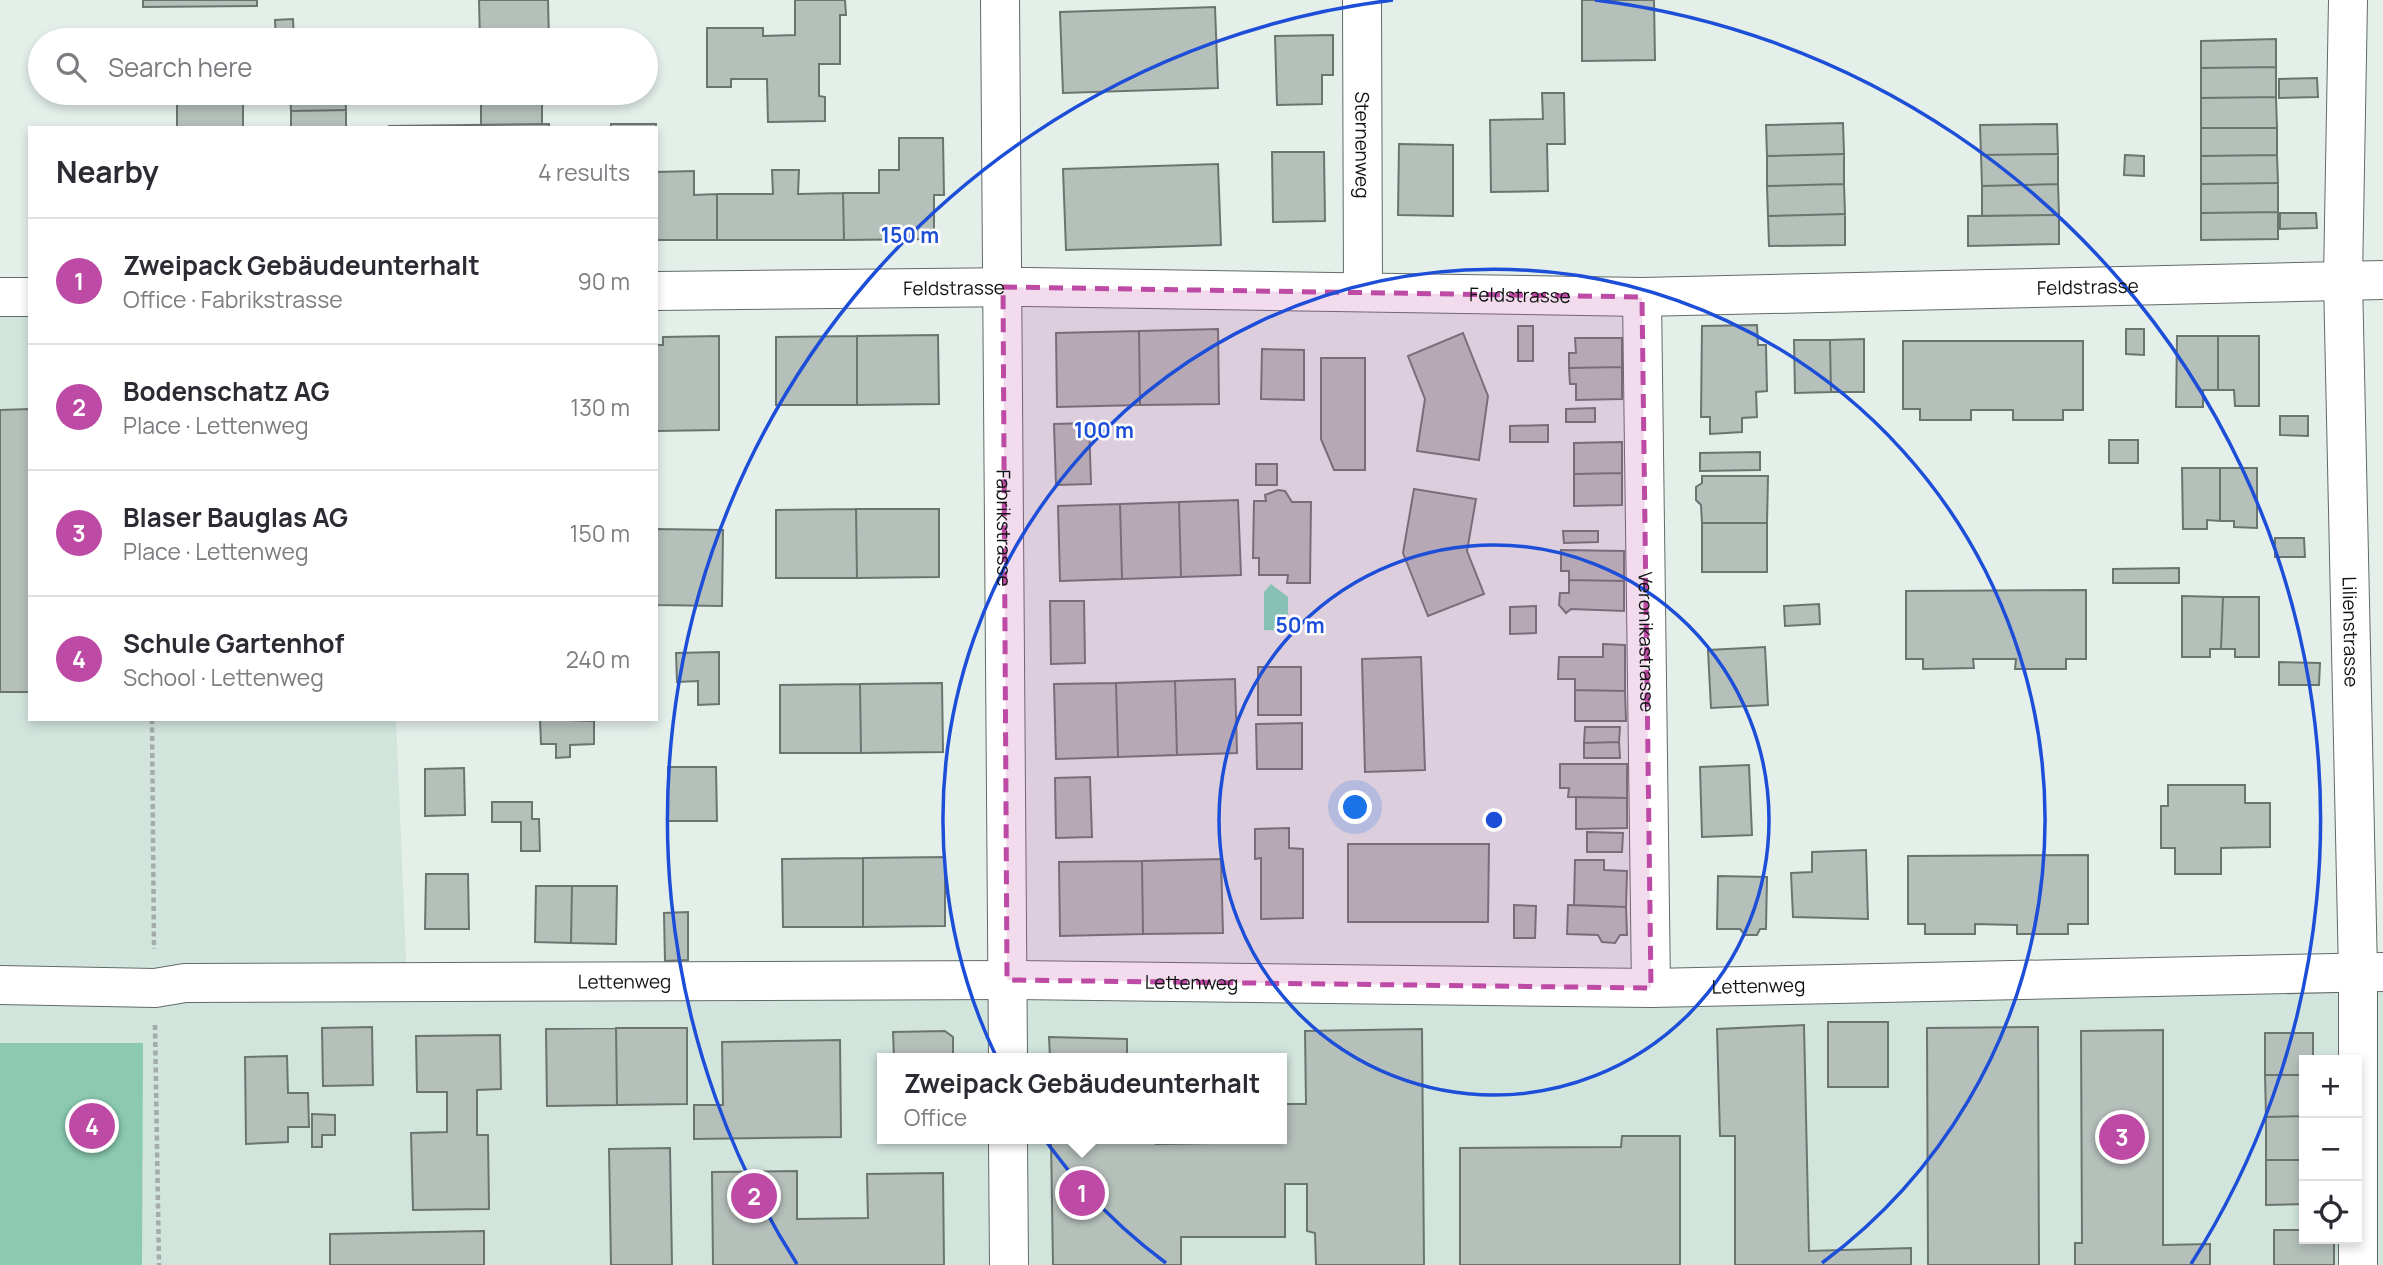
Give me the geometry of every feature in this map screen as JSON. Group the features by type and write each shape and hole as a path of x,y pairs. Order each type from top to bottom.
{"street":[{"name":"Fabrikstrasse","path":"1000,0 1007,1053"},
{"name":"Sternenweg","path":"1362,0 1363,292"},
{"name":"Lilienstrasse","path":"2348,0 2343,279 2371,973 2358,1265"},
{"name":"Feldstrasse","path":"658,290 1003,287 1642,296 2383,280"},
{"name":"Veronikastrasse","path":"1642,296 1651,988"},
{"path":"0,297 28,297"},
{"name":"Lettenweg","path":"0,985 155,988 185,983 1007,980 1651,988 2371,973"},
{"path":"1008,1144 1009,1265"}],"path":[{"path":"152,721 159,1265"}],"highlighted area":[{"path":"1003,287 1642,297 1651,988 1007,980"}],"shaded area":[{"path":"0,297 28,297 28,721 396,721 407,982 2383,972 2383,1265 0,1265"},
{"path":"1271,584 1288,597 1288,631 1264,630 1264,592"},
{"path":"0,1043 143,1043 142,1265 0,1265"}],"building":[{"path":"143,0 257,0 257,6 143,7"},
{"path":"479,0 548,0 549,28 480,28"},
{"path":"795,0 845,0 846,15 840,15 840,64 819,64 819,96 825,97 825,121 768,122 767,79 731,79 731,87 707,87 707,28 763,28 763,36 795,35"},
{"path":"1582,0 1654,0 1655,60 1582,61"},
{"path":"1215,7 1218,88 1063,93 1060,12"},
{"path":"293,19 293,28 275,28 275,20"},
{"path":"1333,35 1333,75 1322,75 1322,104 1277,105 1275,36"},
{"path":"2276,39 2276,67 2201,68 2201,41"},
{"path":"2276,67 2276,97 2201,98 2201,68"},
{"path":"2317,78 2318,97 2279,98 2279,79"},
{"path":"1542,93 1564,93 1565,144 1547,144 1548,191 1491,192 1490,120 1543,119"},
{"path":"2276,97 2277,128 2201,128 2201,98"},
{"path":"177,105 243,105 243,126 177,126"},
{"path":"291,105 346,105 346,110 291,111"},
{"path":"481,105 542,105 542,124 481,125"},
{"path":"346,110 346,126 291,126 291,111"},
{"path":"1843,123 1844,154 1767,156 1766,125"},
{"path":"549,124 549,126 389,126"},
{"path":"611,124 656,124 656,126"},
{"path":"2057,124 2058,154 1981,155 1980,125"},
{"path":"2201,128 2277,128 2277,155 2201,156"},
{"path":"899,138 943,138 944,195 934,195 934,239 844,240 843,193 879,193 879,170 899,170"},
{"path":"1399,144 1453,145 1453,216 1398,215"},
{"path":"1272,152 1324,152 1325,221 1273,222"},
{"path":"1844,154 1844,184 1767,186 1767,156"},
{"path":"2058,154 2058,184 1982,186 1981,155"},
{"path":"2125,155 2144,156 2144,176 2124,175"},
{"path":"2277,155 2278,183 2201,184 2201,156"},
{"path":"1218,164 1221,245 1066,250 1063,169"},
{"path":"772,170 799,170 798,194 843,193 844,240 717,240 717,194 773,194"},
{"path":"694,171 694,195 717,194 717,240 658,240 658,172"},
{"path":"2278,183 2278,212 2201,213 2201,184"},
{"path":"1844,184 1845,214 1768,216 1767,186"},
{"path":"2058,184 2059,215 1982,216 1982,186"},
{"path":"2278,212 2278,239 2201,240 2201,213"},
{"path":"2280,213 2316,213 2317,228 2280,229"},
{"path":"1845,214 1845,245 1769,246 1768,216"},
{"path":"2059,215 2059,244 1968,246 1968,216"},
{"path":"1757,325 1758,345 1766,345 1767,391 1756,392 1757,417 1742,418 1742,432 1710,434 1710,417 1701,417 1702,326"},
{"path":"1518,326 1533,326 1533,361 1518,361"},
{"path":"1218,329 1219,404 1140,405 1139,331"},
{"path":"2126,329 2144,329 2144,355 2126,354"},
{"path":"1139,331 1140,405 1057,407 1056,333"},
{"path":"1463,333 1488,396 1479,460 1417,451 1425,399 1408,356"},
{"path":"938,335 939,404 857,405 857,336"},
{"path":"719,336 719,430 658,431 658,345 663,345 663,337"},
{"path":"857,336 857,405 776,405 776,337"},
{"path":"2177,336 2218,336 2218,390 2203,390 2203,407 2176,407"},
{"path":"2218,336 2259,336 2259,406 2235,406 2234,390 2218,390"},
{"path":"1575,338 1622,338 1622,367 1569,368 1569,353 1576,353"},
{"path":"1864,339 1864,392 1831,392 1830,340"},
{"path":"1794,340 1830,340 1831,392 1795,393"},
{"path":"1903,341 2083,341 2083,410 2063,410 2063,420 2013,420 2013,410 1971,410 1971,420 1920,420 1920,409 1903,409"},
{"path":"1262,349 1304,350 1304,400 1261,399"},
{"path":"1321,358 1365,358 1365,470 1334,470 1321,439"},
{"path":"1622,367 1622,399 1576,400 1576,384 1570,384 1569,368"},
{"path":"1595,408 1595,422 1566,422 1566,409"},
{"path":"28,409 28,692 0,692 0,410"},
{"path":"2280,416 2308,416 2308,436 2280,435"},
{"path":"1089,423 1091,484 1056,485 1054,424"},
{"path":"1548,425 1548,442 1510,442 1510,426"},
{"path":"2109,440 2138,440 2138,463 2109,463"},
{"path":"1622,442 1622,473 1574,474 1574,443"},
{"path":"1760,452 1760,470 1700,471 1700,453"},
{"path":"1256,464 1277,464 1277,485 1256,485"},
{"path":"2182,468 2220,468 2220,521 2207,520 2207,529 2183,529"},
{"path":"2220,468 2257,468 2257,528 2234,527 2234,521 2220,521"},
{"path":"1622,473 1622,505 1574,506 1574,474"},
{"path":"1702,476 1768,476 1767,523 1702,523 1701,505 1696,500 1696,487 1702,483"},
{"path":"1414,489 1476,499 1467,551 1484,594 1428,616 1403,553"},
{"path":"1278,490 1285,491 1292,502 1311,502 1310,583 1287,583 1288,575 1259,575 1259,558 1253,558 1254,501 1266,501 1265,495"},
{"path":"1238,500 1241,575 1181,577 1179,502"},
{"path":"1179,502 1181,577 1122,579 1120,504"},
{"path":"1120,504 1122,579 1060,581 1058,506"},
{"path":"856,509 857,578 776,578 776,510"},
{"path":"856,509 939,509 939,577 857,578"},
{"path":"1702,523 1767,523 1767,572 1702,572"},
{"path":"658,529 723,530 722,606 658,605"},
{"path":"1563,531 1598,531 1598,542 1564,543"},
{"path":"2275,538 2304,538 2305,557 2275,557"},
{"path":"1561,550 1624,551 1624,581 1569,580 1569,571 1561,571"},
{"path":"2179,568 2179,583 2113,583 2113,569"},
{"path":"1569,580 1624,581 1624,611 1571,609 1566,613 1559,605 1560,593 1569,593"},
{"path":"2086,590 2086,659 2066,659 2066,669 2015,669 2016,659 1973,659 1974,668 1923,669 1923,659 1906,659 1906,591"},
{"path":"2182,596 2223,597 2221,649 2210,649 2210,657 2182,657"},
{"path":"2223,597 2259,597 2259,657 2235,657 2235,649 2221,649"},
{"path":"1050,601 1084,601 1085,663 1051,664"},
{"path":"1819,604 1820,624 1785,626 1784,606"},
{"path":"1536,606 1536,633 1510,634 1510,607"},
{"path":"1603,644 1625,645 1625,691 1575,690 1575,679 1558,679 1559,657 1603,657"},
{"path":"1765,647 1768,705 1711,708 1708,650"},
{"path":"719,652 719,704 698,705 698,681 677,682 676,653"},
{"path":"1421,657 1425,770 1365,772 1362,659"},
{"path":"2279,662 2320,663 2319,685 2279,685"},
{"path":"1258,667 1301,667 1301,715 1258,715"},
{"path":"1235,679 1237,753 1177,755 1175,681"},
{"path":"1175,681 1177,755 1118,757 1116,683"},
{"path":"942,683 943,752 861,753 860,684"},
{"path":"1116,683 1118,757 1056,759 1054,684"},
{"path":"860,684 861,753 780,753 780,685"},
{"path":"1575,690 1625,691 1626,721 1575,721"},
{"path":"540,721 594,721 594,744 570,745 570,757 556,758 556,744 541,744"},
{"path":"1302,723 1302,769 1257,769 1256,724"},
{"path":"1585,727 1620,727 1619,742 1584,743"},
{"path":"1619,742 1620,758 1584,758 1584,743"},
{"path":"1560,764 1627,764 1627,798 1568,797 1569,788 1560,788"},
{"path":"1749,765 1752,835 1702,837 1700,767"},
{"path":"668,767 716,767 717,821 668,821"},
{"path":"464,768 465,815 425,816 425,769"},
{"path":"1090,777 1092,837 1056,838 1055,778"},
{"path":"2168,785 2245,785 2245,803 2270,803 2270,847 2221,848 2221,874 2175,874 2175,848 2161,848 2161,806 2168,806"},
{"path":"1576,797 1627,798 1627,828 1576,829"},
{"path":"492,802 532,802 532,819 539,819 540,851 521,851 521,822 492,822"},
{"path":"1289,828 1289,848 1303,849 1303,918 1261,919 1261,858 1255,859 1255,829"},
{"path":"1587,832 1623,833 1622,852 1587,852"},
{"path":"1348,844 1489,844 1488,922 1348,922"},
{"path":"1866,850 1868,919 1793,917 1791,873 1812,872 1812,852"},
{"path":"2088,855 2088,924 2068,924 2068,934 2017,934 2017,925 1975,924 1975,934 1925,934 1925,924 1908,924 1908,856"},
{"path":"945,857 945,926 863,927 863,858"},
{"path":"863,858 863,927 783,927 782,859"},
{"path":"1221,859 1223,933 1143,934 1142,861"},
{"path":"1575,860 1604,860 1604,870 1627,871 1626,907 1574,905"},
{"path":"1142,861 1143,934 1060,936 1059,862"},
{"path":"426,874 468,874 469,929 425,929"},
{"path":"1718,876 1767,877 1766,929 1760,929 1757,935 1745,935 1740,929 1717,929"},
{"path":"536,886 572,886 571,943 535,942"},
{"path":"572,886 617,886 616,944 571,943"},
{"path":"1514,905 1536,906 1535,938 1514,938"},
{"path":"1568,905 1626,907 1627,935 1620,935 1615,943 1602,942 1598,935 1567,934"},
{"path":"688,912 688,960 665,961 664,913"},
{"path":"1828,1022 1888,1022 1888,1087 1828,1087"},
{"path":"1804,1025 1809,1251 1911,1248 1911,1265 1735,1265 1735,1136 1720,1136 1717,1029"},
{"path":"372,1027 373,1085 323,1086 322,1028"},
{"path":"2038,1027 2039,1265 1928,1265 1927,1028"},
{"path":"616,1028 617,1105 547,1106 546,1029"},
{"path":"616,1028 687,1028 687,1104 617,1105"},
{"path":"1422,1029 1424,1265 1316,1265 1315,1233 1307,1231 1307,1184 1285,1184 1285,1237 1181,1237 1181,1265 1053,1265 1051,1144 1287,1144 1287,1104 1306,1104 1305,1031"},
{"path":"2163,1030 2163,1245 2210,1244 2210,1265 2075,1265 2075,1243 2082,1243 2081,1031"},
{"path":"945,1031 953,1037 953,1053 894,1053 893,1032"},
{"path":"2265,1033 2313,1033 2313,1055 2299,1055 2299,1075 2265,1075"},
{"path":"500,1035 501,1089 477,1090 477,1135 488,1135 489,1209 413,1210 411,1133 447,1132 447,1092 417,1092 416,1036"},
{"path":"1049,1037 1127,1039 1127,1053 1050,1053"},
{"path":"840,1040 841,1137 694,1139 694,1105 723,1105 722,1042"},
{"path":"287,1056 288,1093 308,1093 309,1127 288,1127 288,1142 246,1144 245,1057"},
{"path":"2265,1075 2299,1075 2299,1116 2266,1117"},
{"path":"312,1114 335,1115 335,1135 322,1135 322,1147 312,1147"},
{"path":"2299,1116 2299,1160 2266,1160 2266,1117"},
{"path":"1622,1136 1680,1136 1680,1265 1460,1265 1460,1148 1621,1147"},
{"path":"670,1148 672,1265 611,1265 609,1149"},
{"path":"2266,1160 2299,1160 2299,1204 2266,1205"},
{"path":"797,1171 797,1219 868,1218 867,1174 943,1173 944,1265 713,1265 712,1172"},
{"path":"2274,1230 2299,1230 2299,1244 2334,1244 2334,1265 2274,1265"},
{"path":"484,1231 484,1265 330,1265 330,1234"}],"place":[{"name":"Schule Gartenhof","path":"92,1126"},
{"name":"Blaser Bauglas AG","path":"2122,1137"},
{"name":"Zweipack Gebäudeunterhalt","path":"1082,1193"},
{"name":"Bodenschatz AG","path":"754,1196"}]}
